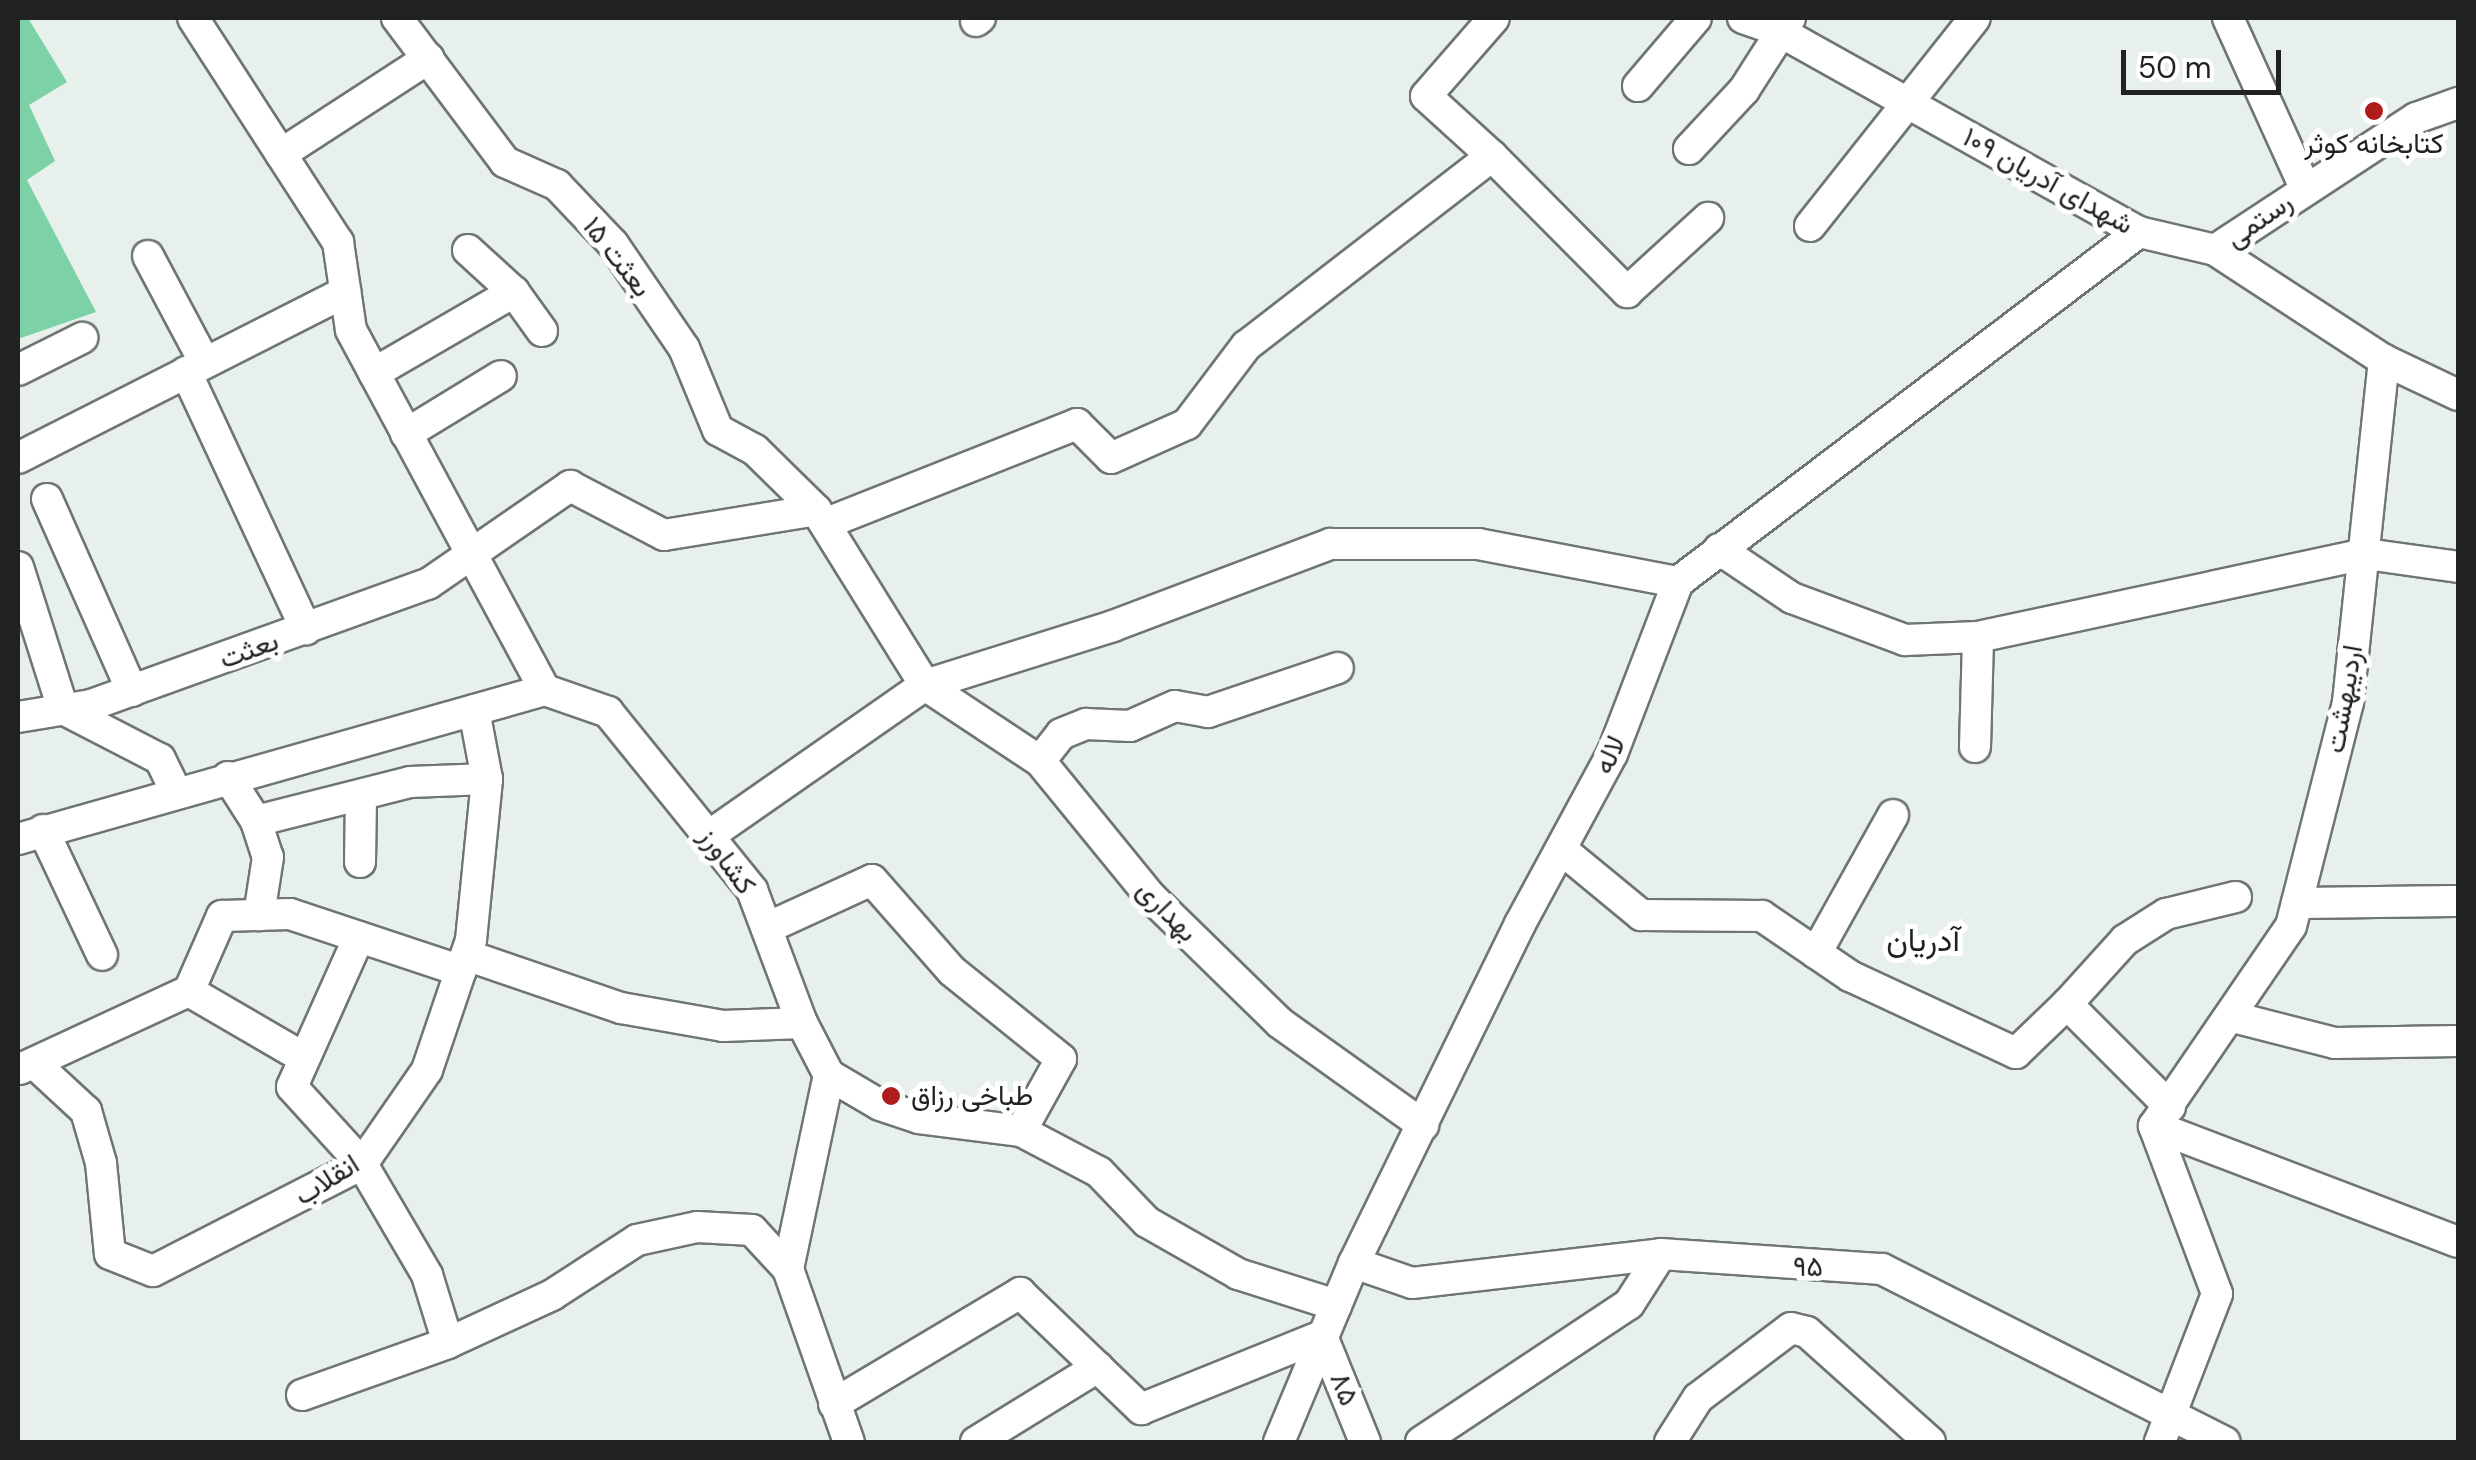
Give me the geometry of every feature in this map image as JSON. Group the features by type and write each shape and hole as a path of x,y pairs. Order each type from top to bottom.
{"street":[{"path":"102,955 30,834 545,690 351,330 338,242 193,18"},
{"name":"بعثت ۱۵","path":"397,18 505,162 556,186 613,244 684,348 718,430 755,450 821,516 925,685"},
{"path":"1494,18 1426,96 1492,156 1627,292 1708,218"},
{"path":"1638,86 1696,18"},
{"name":"شهدای آدریان ۱۰۹","path":"1742,18 1784,24 1908,104 2139,232 2216,250 2384,360 2458,395"},
{"path":"1810,226 1976,18"},
{"path":"2228,18 2305,188"},
{"path":"1689,148 1744,90 1784,24"},
{"path":"281,154 429,58"},
{"name":"رستمی","path":"2216,250 2416,118 2458,103"},
{"path":"821,516 1077,424 1111,458 1187,424 1246,346 1492,156"},
{"path":"710,836 925,685 1112,626 1330,544 1478,544 1678,582 2139,232"},
{"path":"468,250 514,292 542,331"},
{"path":"148,256 306,629"},
{"path":"18,458 345,292"},
{"path":"374,373 514,292"},
{"path":"18,370 82,338"},
{"name":"اردیبهشت","path":"2162,1116 2233,1017 2291,926 2348,702 2384,360"},
{"path":"406,434 501,376"},
{"name":"بعثت","path":"18,717 63,710 132,691 428,584 570,486 664,535 821,516"},
{"path":"46,499 132,691"},
{"path":"1719,550 1792,598 1904,640 1978,637 2366,554 2458,568"},
{"path":"18,568 63,710 160,759 176,792"},
{"name":"لاله","path":"1279,1442 1354,1263 1612,754 1678,582"},
{"path":"1974,747 1978,637"},
{"path":"1040,761 1061,734 1086,724 1130,726 1175,706 1208,712 1338,668"},
{"name":"بهداری","path":"925,685 1040,761 1151,897 1280,1023 1423,1125"},
{"name":"کشاورز","path":"545,690 608,712 752,890 802,1022 829,1075"},
{"name":"انقلاب","path":"26,1067 86,1110 101,1164 110,1254 154,1272 362,1164 427,1070 463,963 487,780 474,710"},
{"path":"401,730 410,782"},
{"path":"228,778 256,822 268,857 258,915"},
{"path":"256,822 410,782 487,780"},
{"path":"360,862 361,796"},
{"path":"1816,953 1893,816"},
{"path":"1561,850 1641,916 1762,916 1850,976 2016,1053 2125,940 2166,914 2236,896"},
{"path":"767,928 872,880 952,970 1060,1058 1021,1131"},
{"path":"2297,903 2458,901"},
{"path":"26,1067 190,991 222,916 290,914 359,937 621,1008 723,1026 802,1022"},
{"path":"359,937 292,1088 362,1164 426,1275 448,1343"},
{"path":"190,991 304,1058"},
{"path":"2067,1004 2162,1116 2217,1294 2174,1414 2160,1442"},
{"path":"2233,1017 2336,1042 2391,1047 2458,1041"},
{"path":"788,1269 829,1075 880,1105 919,1118 1021,1131 1099,1172 1148,1222 1238,1274 1336,1305"},
{"path":"2162,1116 2458,1242"},
{"path":"302,1395 448,1343 552,1295 637,1240 697,1227 752,1230 788,1269 849,1442"},
{"path":"1421,1442 1630,1304 1661,1254"},
{"name":"۹۵","path":"1354,1263 1412,1283 1661,1254 1882,1268 2226,1442"},
{"path":"834,1404 1020,1293 1141,1408 1153,1409 1322,1336"},
{"path":"1675,1441 1698,1398 1792,1328 1807,1332 1930,1442"},
{"name":"۸۵","path":"1322,1336 1365,1442"},
{"path":"976,1442 1098,1368"}],"green space":[{"path":"18,18 28,18 67,82 29,105 55,161 27,180 96,312 18,339"}],"place":[{"name":"کتابخانه کوثر","path":"2374,111"},
{"name":"طباخی رزاق","path":"891,1096"}],"district":[{"name":"آدریان","path":"1923,940"}]}
